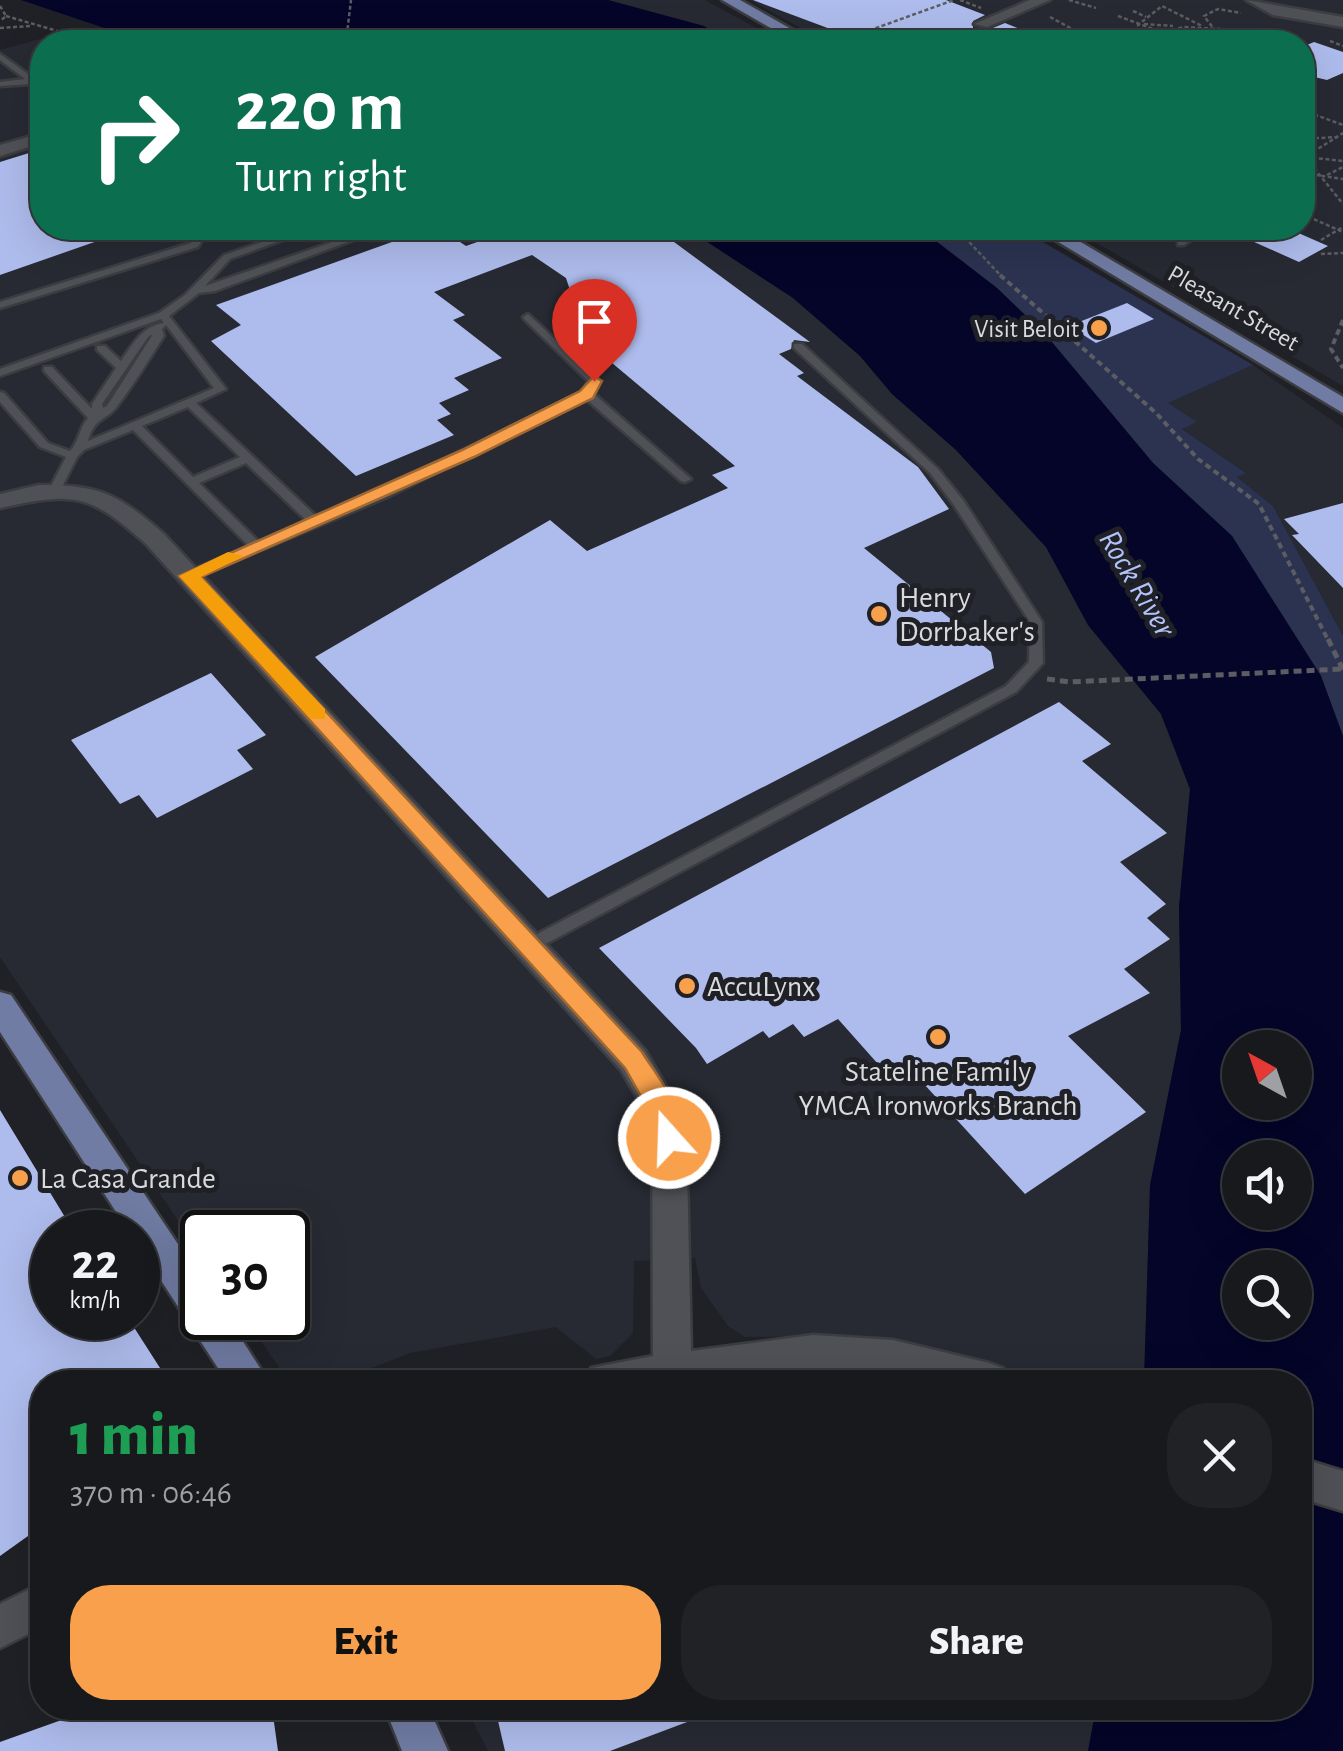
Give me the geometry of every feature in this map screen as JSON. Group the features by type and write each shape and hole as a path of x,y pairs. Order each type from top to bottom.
{"main road":[{"path":"729,0 784,30"},
{"name":"Pleasant Street","path":"1064,240 1343,406"},
{"path":"0,1005 180,1279"},
{"path":"221,1340 242,1370"},
{"path":"412,1720 425,1751"}],"street":[{"path":"982,24 1044,0"},
{"path":"1247,6 1343,22"},
{"path":"0,150 30,141"},
{"path":"0,500 54,492 94,495 113,502 188,576 634,1060 668,1121 672,1170 672,1370"},
{"path":"688,1370 813,1354 893,1359 939,1370"},
{"path":"1312,1482 1343,1491"},
{"path":"0,1627 30,1611"}],"lane":[{"path":"0,56 30,78"},
{"path":"0,84 30,80"},
{"path":"0,305 178,252 198,240"},
{"path":"54,492 96,416 97,404 144,334 156,328 228,256 275,240"},
{"path":"196,290 211,289 348,240"},
{"path":"1181,243 1185,240"},
{"path":"188,576 315,522 587,394 594,381 528,317"},
{"path":"0,373 166,318"},
{"path":"0,395 44,445 76,452 222,389 166,318"},
{"path":"96,416 111,408 159,336 156,328"},
{"path":"530,945 1011,689 1036,663 1036,622 959,503 934,471 798,346"},
{"path":"101,348 122,368"},
{"path":"48,369 96,416"},
{"path":"109,388 122,389"},
{"path":"587,394 685,480"},
{"path":"190,404 315,522"},
{"path":"135,426 257,547"},
{"path":"192,482 248,458"}],"path":[{"path":"347,30 351,0"},
{"path":"873,30 954,0"},
{"path":"1070,0 1096,8"},
{"path":"1160,0 1162,6 1202,26"},
{"path":"0,6 6,16 48,30"},
{"path":"1138,30 1146,16 1162,6"},
{"path":"1215,30 1204,16 1218,9 1247,6"},
{"path":"1133,11 1146,16"},
{"path":"1063,12 1048,16 1074,30"},
{"path":"0,20 6,16"},
{"path":"1118,16 1156,30"},
{"path":"1140,24 1184,27"},
{"path":"0,28 33,26"},
{"path":"1165,30 1212,26 1253,30"},
{"path":"1315,115 1343,125"},
{"path":"1315,137 1341,135"},
{"path":"1315,149 1341,135"},
{"path":"1315,157 1343,160"},
{"path":"1315,167 1343,204"},
{"path":"1324,176 1343,167"},
{"path":"1315,175 1343,179"},
{"path":"1315,219 1341,229"},
{"path":"1321,240 1341,229"},
{"path":"967,240 1007,282 1164,420 1198,459 1258,504 1343,669 1070,682"},
{"path":"1321,254 1343,253"},
{"path":"1343,320 1331,350 1343,368"}],"shaded area":[{"path":"608,0 705,0 760,30 710,30"},
{"path":"750,0 1343,0 1343,386 1092,240 1315,240 1315,30 804,30"},
{"path":"30,42 30,240 704,240 793,298 860,356 892,394 956,450 1046,547 1088,625 1161,714 1190,789 1179,907 1181,1030 1150,1185 1144,1370 996,1370 848,1336 745,1337 728,1326 701,1288 695,1258 634,1261 633,1333 610,1356 596,1359 556,1327 410,1353 367,1370 281,1370 260,1340 310,1340 310,1210 180,1210 180,1223 0,957 0,50"},
{"path":"935,240 1039,240 1253,365 1168,403 1197,422 1182,429 1246,473 1237,477 1273,506 1343,636 1343,736 1321,676 1232,536 1153,463 1046,335 997,288"},
{"path":"1253,365 1343,428 1343,636 1273,506 1236,476 1245,472 1181,428 1196,422 1167,403"},
{"path":"472,1720 1094,1720 1088,1751 488,1751"}],"water":[{"path":"21,0 608,0 710,30 110,30"},
{"name":"Rock River","path":"704,240 935,240 997,288 1046,335 1153,463 1232,536 1321,676 1343,736 1343,1751 1088,1751 1094,1720 1312,1720 1312,1370 1144,1370 1150,1185 1181,1030 1179,907 1190,789 1161,714 1088,625 1046,547 956,450 892,394 860,356 793,298"}],"building":[{"path":"753,0 946,0 985,15 973,21 973,28 988,30 833,30"},
{"path":"1005,23 1022,30 988,30"},
{"path":"1315,42 1343,52 1343,73 1327,80 1315,77"},
{"path":"30,153 30,240 100,240 0,275 0,162"},
{"path":"397,240 457,240 466,246 483,240 671,240 810,342 794,340 791,349 779,354 804,373 797,376 918,467 949,509 864,548 991,652 994,668 548,898 315,657 550,520 587,551 728,488 712,475 735,466 587,342 566,278 532,255 434,292 465,315 453,320 502,358 454,378 469,390 439,403 451,414 437,420 454,435 356,476 211,341 241,325 216,305"},
{"path":"1250,240 1314,240 1328,246 1299,262"},
{"path":"1127,303 1154,319 1096,343 1069,326"},
{"path":"1343,503 1343,588 1292,535 1299,534 1284,519"},
{"path":"211,673 266,735 237,750 253,769 157,818 139,795 120,804 71,740"},
{"path":"1059,702 1111,744 1082,761 1167,833 1120,862 1166,904 1147,918 1170,939 1124,969 1150,993 1068,1036 1146,1112 1025,1194 912,1071 894,1082 838,1019 804,1037 793,1024 769,1038 763,1031 707,1064 599,948"},
{"path":"0,1110 61,1210 30,1210 30,1340 142,1340 161,1370 30,1370 30,1535 0,1556"},
{"path":"61,1720 274,1720 278,1751 0,1751 0,1742"},
{"path":"498,1720 692,1720 610,1751 505,1751"}],"slow traffic":[{"path":"235,556 188,576 318,714"}],"place":[{"name":"Visit Beloit","path":"1099,328"},
{"name":"Henry Dorrbaker's","path":"879,614"},
{"name":"AccuLynx","path":"687,986"},
{"name":"Stateline Family YMCA Ironworks Branch","path":"938,1037"},
{"name":"La Casa Grande","path":"20,1178"}],"route":[{"path":"594,381 587,394 383,494 188,576 444,849 634,1060 668,1121 669,1138"}]}
